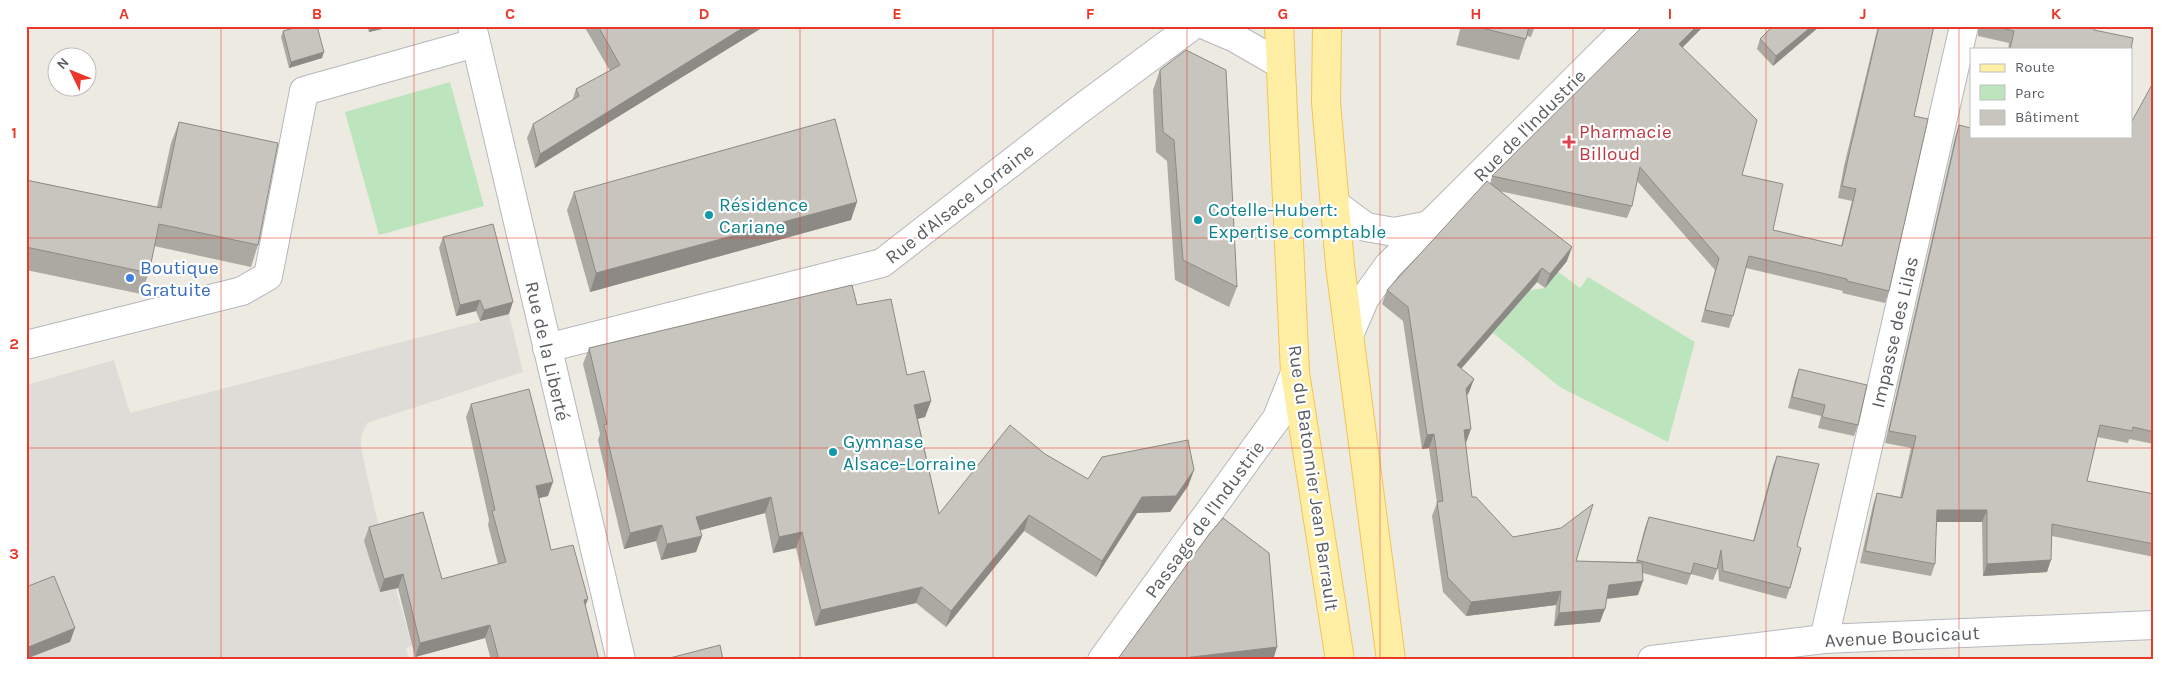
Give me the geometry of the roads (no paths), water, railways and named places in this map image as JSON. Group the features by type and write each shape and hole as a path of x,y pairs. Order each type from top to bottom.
{"main road":[{"name":"Rue du Batonnier Jean Barrault","path":"1279,26 1295,373 1340,660"},
{"path":"1327,26 1326,102 1335,204 1349,335 1392,660"}],"street":[{"name":"Rue d'Alsace Lorraine","path":"547,348 882,263 1079,110 1192,26"},
{"path":"1207,26 1235,38 1280,64"},
{"name":"Rue de l'Industrie","path":"1349,335 1365,298 1388,266 1629,26"},
{"name":"Impasse des Lilas","path":"1824,639 1964,26"},
{"name":"Rue de la Liberté","path":"26,345 242,290 268,276 304,91 473,34 621,660"},
{"path":"1335,204 1366,227 1394,232 1430,225"},
{"name":"Passage de l'Industrie","path":"1102,660 1277,418 1295,373"},
{"name":"Avenue Boucicaut","path":"1652,660 1824,639 2154,625"}],"place":[{"name":"Pharmacie Billoud","path":"1569,142"},
{"name":"Résidence Cariane","path":"709,215"},
{"name":"Cotelle-Hubert: Expertise comptable","path":"1198,220"},
{"name":"Boutique Gratuite","path":"130,278"},
{"name":"Gymnase Alsace-Lorraine","path":"833,452"}]}
